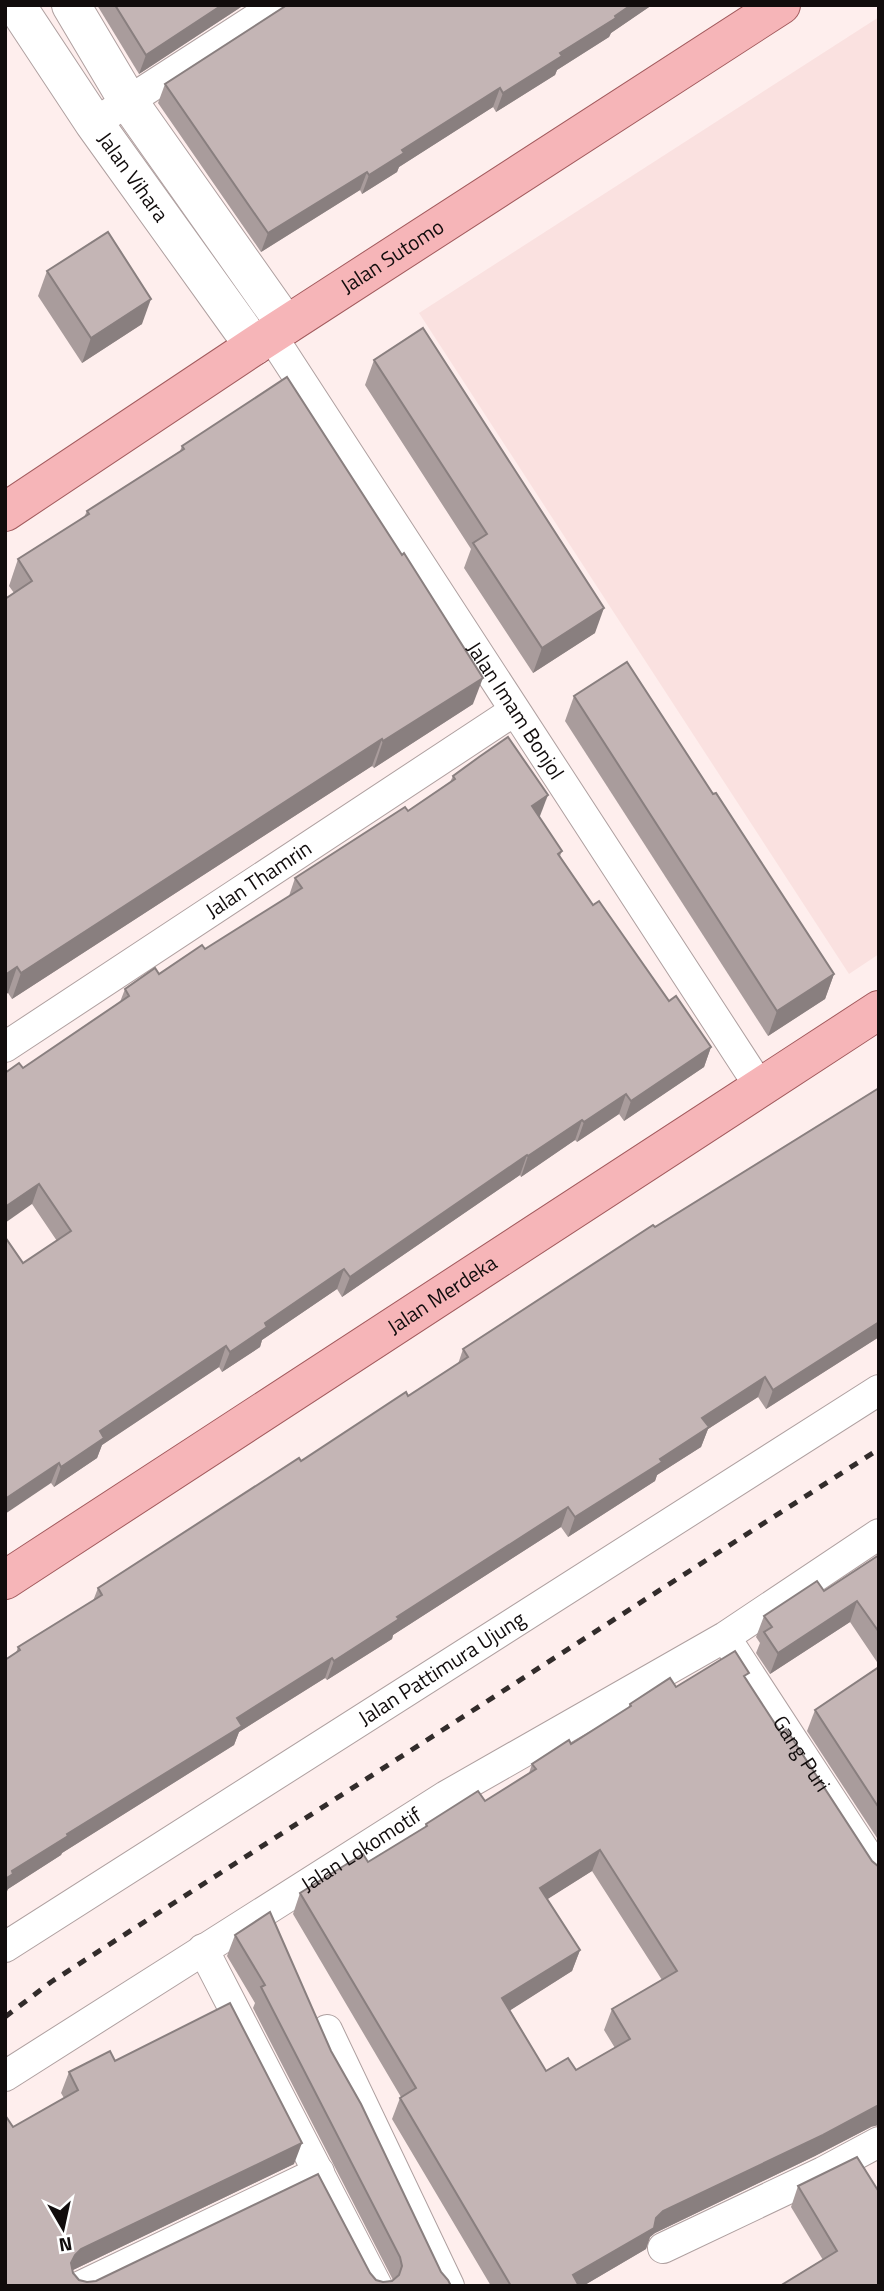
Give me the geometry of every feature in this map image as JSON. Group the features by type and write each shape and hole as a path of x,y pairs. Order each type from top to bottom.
{"main road":[{"name":"Jalan Sutomo","path":"5,512 270,335 781,5"},
{"name":"Jalan Merdeka","path":"5,1580 879,1010"}],"street":[{"name":"Jalan Vihara","path":"71,5 270,335"},
{"path":"94,123 277,5"},
{"name":"Jalan Vihara","path":"19,6 94,123 270,335"},
{"name":"Jalan Imam Bonjol","path":"270,335 760,1087"},
{"name":"Jalan Thamrin","path":"5,1047 514,711"},
{"name":"Jalan Pattimura Ujung","path":"5,1947 879,1390"},
{"name":"Jalan Lokomotif","path":"5,2076 446,1796 725,1637 879,1534"},
{"name":"Gang Puri","path":"725,1637 879,1873"},
{"path":"203,1949 377,2286"},
{"path":"327,2030 449,2286"},
{"path":"663,2248 823,2172 879,2142"},
{"path":"81,2286 319,2172"}],"shaded area":[{"path":"879,17 879,954 849,974 419,313"}],"building":[{"path":"115,5 222,5 146,55"},
{"path":"287,5 631,5 615,16 616,18 560,53 562,56 503,93 500,88 402,150 404,153 369,175 367,172 268,233 165,84"},
{"path":"108,232 151,299 91,338 47,271"},
{"path":"423,328 604,608 542,648 473,543 487,534 374,360"},
{"path":"287,377 483,678 383,741 382,739 21,973 17,967 5,975 5,599 32,581 18,559 89,514 87,511 184,449 182,446"},
{"path":"627,662 834,974 777,1011 574,696"},
{"path":"508,737 548,795 532,806 562,851 558,854 593,905 599,901 669,1001 676,996 711,1047 631,1101 626,1094 527,1155 350,1277 344,1269 265,1323 267,1327 230,1352 226,1346 100,1431 104,1438 61,1467 59,1463 5,1499 5,1237 23,1263 71,1231 39,1184 5,1207 5,1073 19,1063 23,1068 129,996 125,989 155,968 159,974 202,945 205,949 302,888 295,878 405,807 408,811 455,779 453,776"},
{"path":"879,1088 879,1322 773,1390 765,1377 702,1418 709,1427 660,1459 662,1462 575,1517 568,1507 397,1617 399,1619 334,1661 332,1658 237,1718 242,1726 67,1834 68,1836 12,1871 13,1874 5,1879 5,1660 20,1650 18,1647 102,1595 98,1588 299,1458 301,1461 406,1392 408,1396 468,1357 463,1349 653,1225 655,1227"},
{"path":"879,1555 879,1632 857,1601 778,1653 764,1632 772,1627 764,1616 817,1581 824,1591"},
{"path":"735,1651 749,1673 744,1676 781,1733 786,1729 872,1861 879,1867 879,2105 823,2135 663,2211 656,2218 654,2228 573,2275 579,2286 511,2286 400,2098 416,2088 300,1893 363,1854 368,1862 478,1791 485,1801 536,1769 532,1764 569,1740 571,1744 670,1678 676,1687","holes":["600,1850 677,1971 612,2009 630,2039 576,2070 568,2058 546,2071 502,1998 580,1950 540,1888"]},
{"path":"879,1667 879,1808 815,1710"},
{"path":"270,1912 331,2051 361,2104 441,2272 451,2286 5,2286 5,2115 13,2127 78,2090 69,2072 110,2051 115,2061 230,2003 302,2143 81,2249 71,2263 73,2273 79,2280 96,2281 318,2174 370,2273 376,2280 383,2282 392,2281 399,2275 402,2266 400,2257 261,1987 265,1985 235,1935"},
{"path":"857,2157 879,2192 879,2286 780,2286 837,2251 798,2186"}],"railway":[{"path":"5,2017 51,1982 879,1449"}]}
